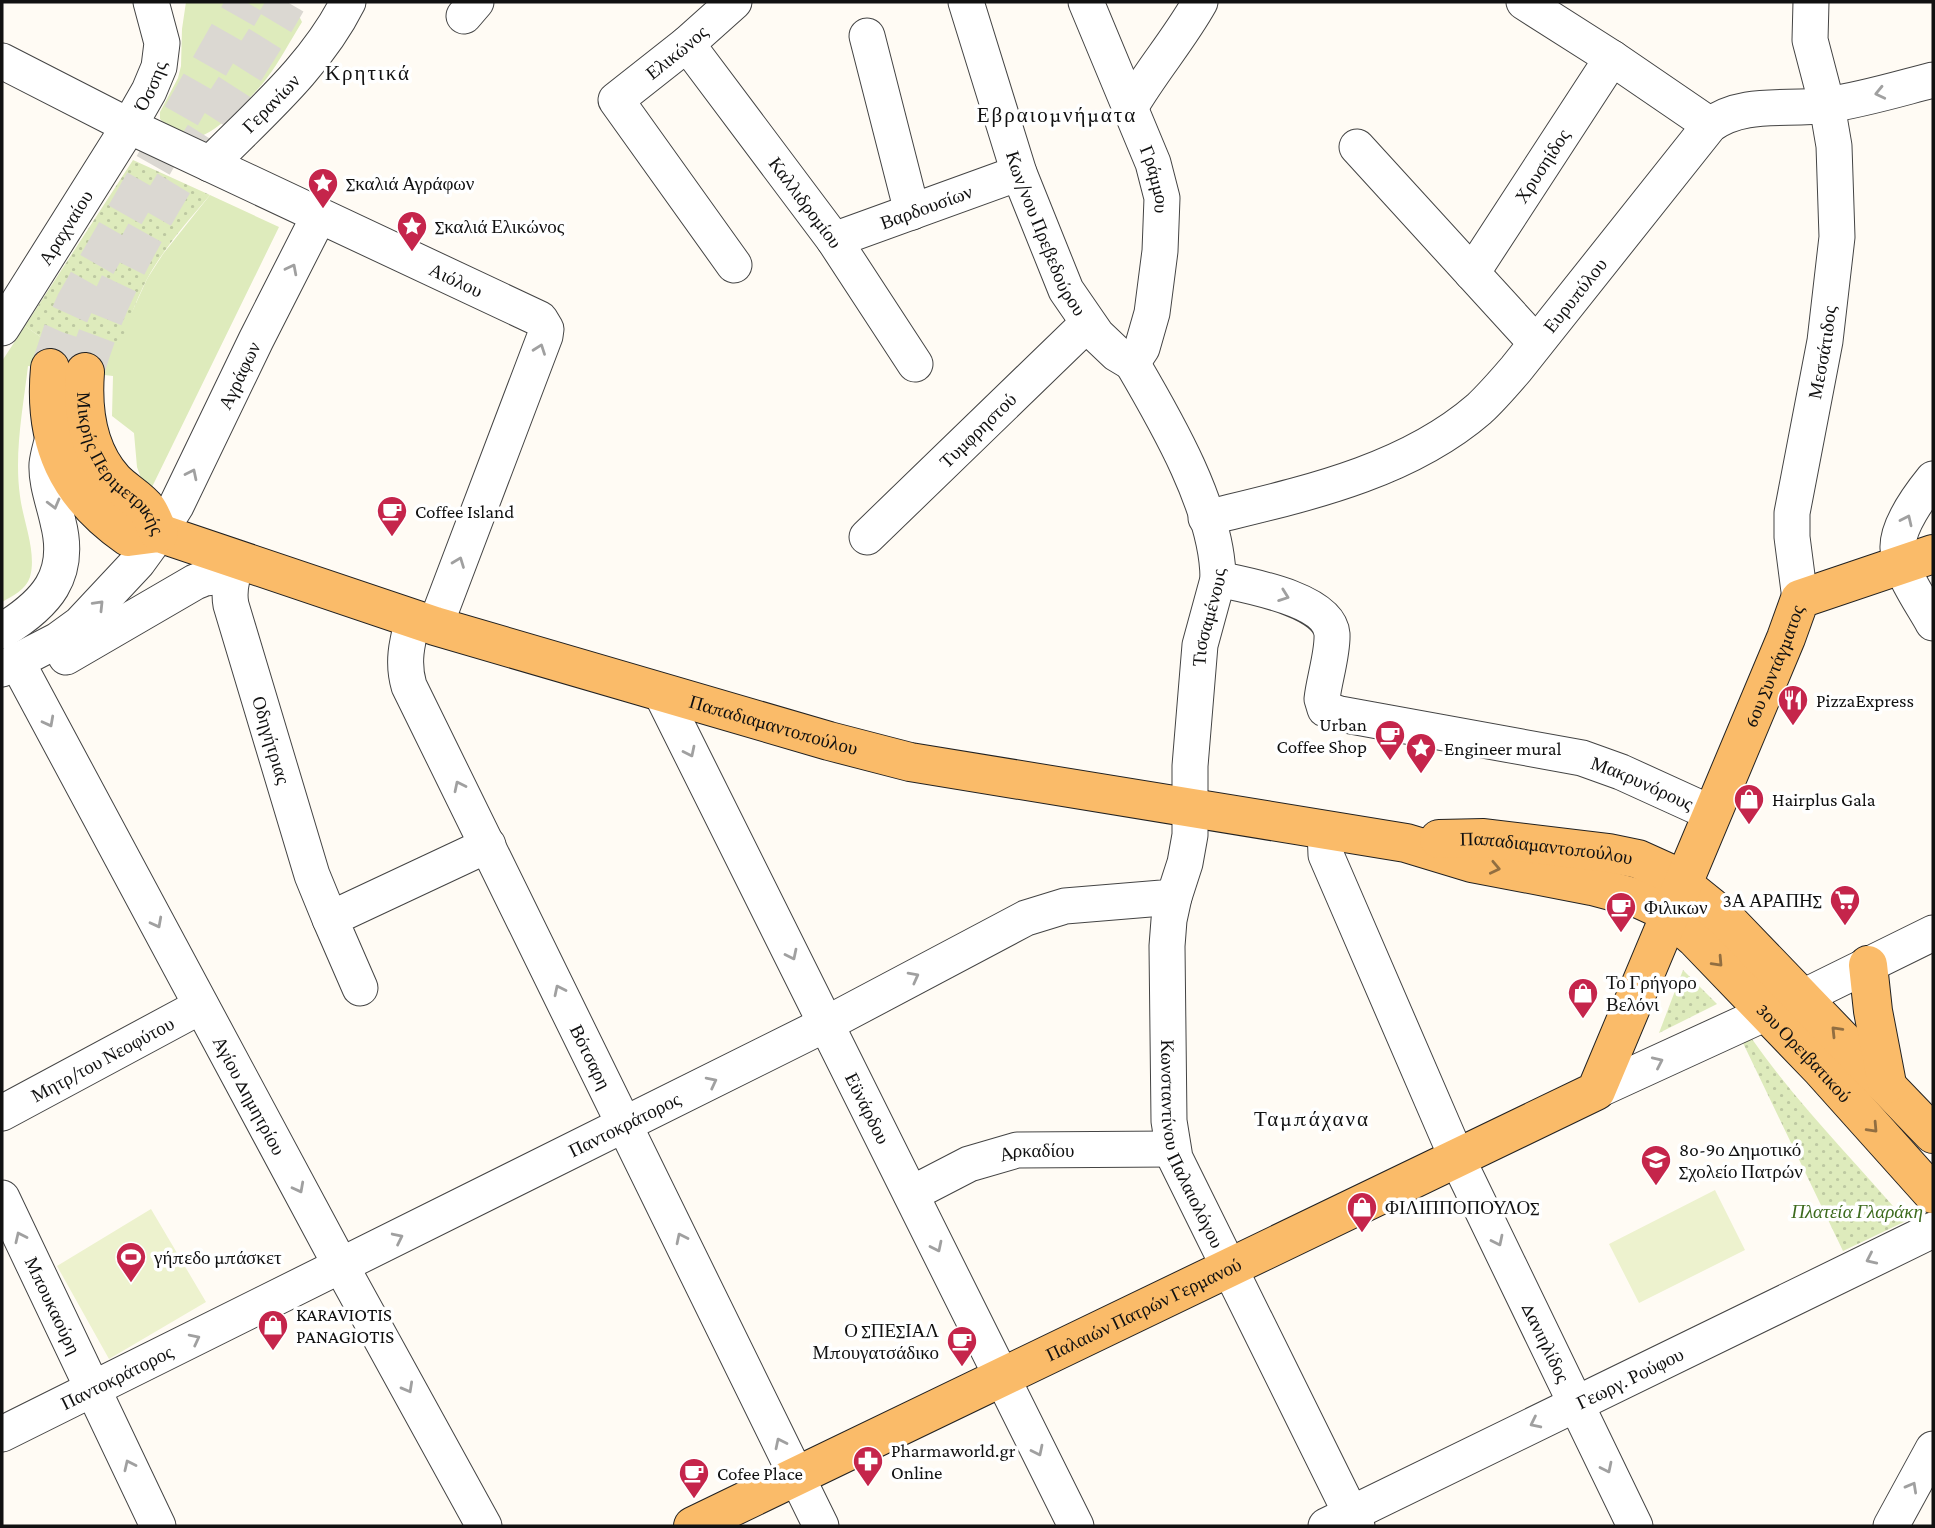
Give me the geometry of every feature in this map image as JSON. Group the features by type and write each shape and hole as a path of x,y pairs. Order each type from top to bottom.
{"main road":[{"name":"Μικρής Περιμετρικής","path":"68,370 90,439 100,459 127,494 145,507 159,533 128,537 107,523 73,484 61,462 53,437 49,415 68,370"},
{"name":"Παπαδιαμαντοπούλου","path":"159,533 235,568 829,741 910,762 1406,843 1448,838 1484,838 1609,852 1651,864 1676,899"},
{"name":"6ου Συντάγματος","path":"1676,899 1800,599 1918,560"},
{"name":"3ου Ορειβατικού","path":"1676,899 1726,919 1933,1134"},
{"name":"3ου Ορειβατικού","path":"1676,899 1695,938 1821,1069 1933,1194"},
{"path":"1596,1091 1676,899"},
{"path":"1868,965 1872,1011 1887,1084"},
{"name":"Παλαιών Πατρών Γερμανού","path":"693,1526 1596,1091"}],"street":[{"name":"Όσσης","path":"129,126 149,91 161,54 160,32 151,2"},
{"name":"Γερανίων","path":"210,164 311,58 348,2"},
{"name":"Ελικώνος","path":"734,2 687,44 616,100 734,265"},
{"name":"Κων/νου Πρεβεδούρου","path":"966,2 1019,173 1066,290 1087,324 1109,348 1132,363"},
{"name":"Γράμμου","path":"1086,2 1131,106 1153,163 1162,198 1160,251 1152,313 1142,348 1132,363"},
{"path":"1131,106 1200,2"},
{"path":"1524,2 1710,125"},
{"path":"1788,2 1789,14 1810,40"},
{"path":"1810,40 1811,2"},
{"path":"867,36 912,212"},
{"name":"Μεσσάτιδος","path":"1800,599 1792,513 1825,341 1837,237 1835,165 1827,105 1810,40"},
{"name":"Καλλιδρομίου","path":"687,44 834,240 915,365"},
{"name":"Χρυσηίδος","path":"1472,273 1612,58"},
{"name":"Αιόλου","path":"2,61 129,126 540,318 546,329 424,623"},
{"name":"Ευρυπύλου","path":"1206,518 1331,485 1415,450 1478,410 1536,344 1710,125 1727,114 1744,109 1827,105 1933,80"},
{"name":"Αραχναίου","path":"2,328 129,126"},
{"path":"1357,147 1536,344"},
{"name":"Βαρδουσίων","path":"834,240 1019,173"},
{"name":"Αγράφων","path":"15,671 85,619 138,562 159,533 185,488 319,216"},
{"name":"Τυμφρηστού","path":"867,537 1087,324"},
{"name":"Τισσαμένους","path":"1132,363 1187,467 1206,518 1216,557 1218,579 1200,645 1189,807"},
{"path":"2,631 26,615 44,598 62,567 63,547 47,464 53,437"},
{"path":"1933,480 1916,503 1898,545 1918,560 1933,623"},
{"path":"15,671 195,582 235,568"},
{"name":"Οδηγήτριας","path":"235,568 229,597 299,835 330,919"},
{"name":"Μακρυνόρους","path":"1218,579 1279,594 1311,609 1326,620 1332,633 1322,699 1325,709 1340,714 1572,755 1621,772 1711,813"},
{"name":"Βότσαρη","path":"424,623 406,646 404,666 409,686 821,1526"},
{"name":"Αγίου Δημητρίου","path":"15,671 484,1526"},
{"name":"Εϋνάρδου","path":"660,691 1076,1526"},
{"path":"1174,897 1189,849 1189,807"},
{"name":"Δανιηλίδος","path":"1325,830 1326,855 1457,1158 1635,1526"},
{"path":"360,988 330,919 488,845"},
{"name":"Παντοκράτορος","path":"2,1434 626,1125 826,1024 1026,918 1065,906 1174,897"},
{"name":"Κωνσταντίνου Παλαιολόγου","path":"1174,897 1167,946 1169,1121 1172,1149 1345,1522"},
{"path":"1803,997 1931,937"},
{"name":"Μητρ/του Νεοφύτου","path":"2,1113 201,1006"},
{"name":"Παλαιών Πατρών Γερμανού","path":"1596,1091 1766,1013"},
{"name":"Αρκαδίου","path":"911,1194 970,1164 1017,1150 1172,1149"},
{"name":"Μπουκαούρη","path":"2,1199 158,1526"},
{"name":"Γεωργ. Ρούφου","path":"1345,1522 1576,1403 1933,1230"},
{"path":"1891,1526 1933,1449"}],"green space":[{"path":"186,2 272,2 300,18 302,22 272,71 253,94 210,132 192,138 174,131 160,119 160,112 178,78 181,66"},
{"path":"133,160 210,195 169,246 147,279 119,351 84,350 57,342 52,345 25,326"},
{"path":"210,195 279,227 152,487 142,481 137,467 134,433 112,416 113,376 28,366 20,431 18,480 31,547 32,567 25,586 2,602 2,361 25,326 52,345 56,342 84,350 132,312 147,279 163,254"},
{"path":"1683,970 1717,1004 1659,1033"},
{"name":"Πλατεία Γλαράκη","path":"1752,1039 1807,1110 1906,1221 1843,1251 1743,1043"},
{"path":"1715,1190 1745,1250 1639,1303 1609,1244"},
{"name":"γήπεδο μπάσκετ","path":"151,1209 206,1302 109,1359 57,1266"}],"tunnel":[{"path":"50,368 75,303 246,2"},
{"path":"85,372 102,323 148,228 287,2"}],"place":[{"name":"Σκαλιά Αγράφων","path":"323,210"},
{"name":"Σκαλιά Ελικώνος","path":"412,253"},
{"name":"Coffee Island","path":"392,538"},
{"name":"PizzaExpress","path":"1793,727"},
{"name":"Urban Coffee Shop","path":"1390,762"},
{"name":"Engineer mural","path":"1421,775"},
{"name":"Hairplus Gala","path":"1749,826"},
{"name":"3Α ΑΡΑΠΗΣ","path":"1845,927"},
{"name":"Φιλικων","path":"1621,934"},
{"name":"Το Γρήγορο Βελόνι","path":"1583,1020"},
{"name":"8o-9ο Δημοτικό Σχολείο Πατρών","path":"1656,1187"},
{"name":"ΦΙΛΙΠΠΟΠΟΥΛΟΣ","path":"1362,1234"},
{"name":"γήπεδο μπάσκετ","path":"131,1284"},
{"name":"KARAVIOTIS PANAGIOTIS","path":"273,1352"},
{"name":"Ο ΣΠΕΣΙΑΛ Μπουγατσάδικο","path":"962,1368"},
{"name":"Pharmaworld.gr Online","path":"868,1488"},
{"name":"Cofee Place","path":"694,1500"}],"district":[{"name":"Κρητικά","path":"368,73"},
{"name":"Εβραιομνήματα","path":"1057,115"},
{"name":"Ταμπάχανα","path":"1312,1119"}]}
